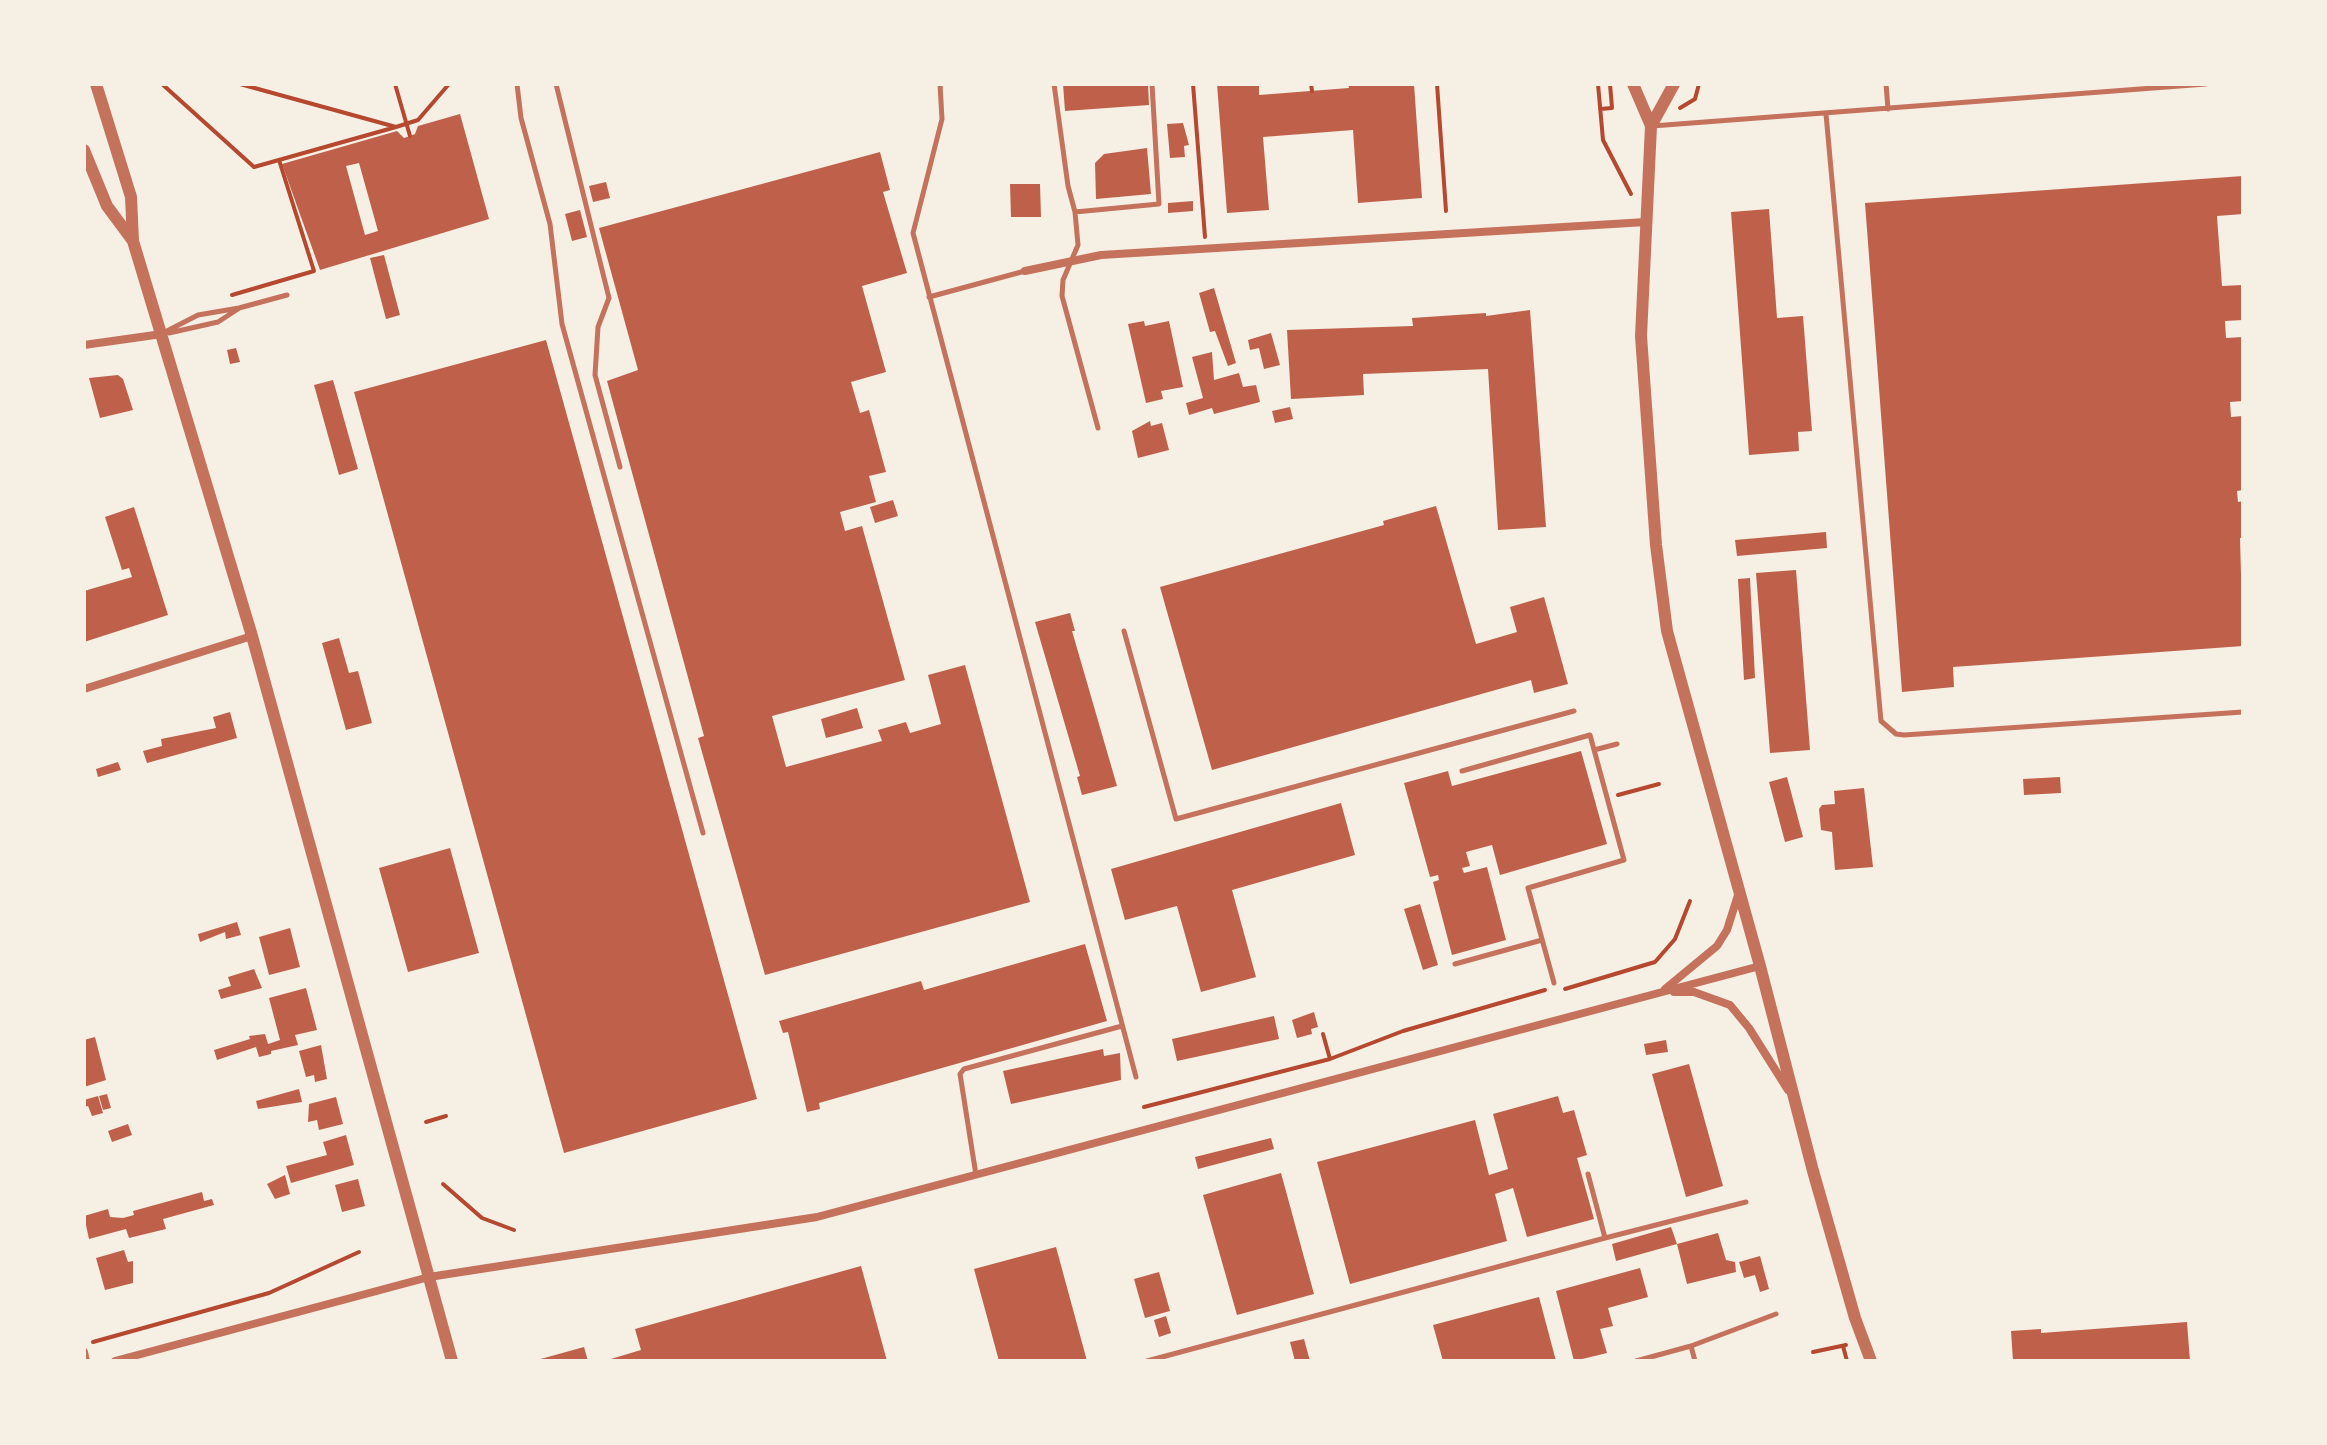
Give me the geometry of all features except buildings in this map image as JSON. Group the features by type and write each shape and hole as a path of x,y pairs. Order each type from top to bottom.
{"street":[{"path":"96,84 131,197 133,241 252,636 452,1361"},
{"path":"1633,84 1651,126"},
{"path":"1674,84 1651,126 1641,336 1662,598 1691,725 1760,966 1792,1096 1855,1318 1871,1361"},
{"path":"84,150 107,206 133,241"},
{"path":"1025,271 1071,260 1206,249 1646,222"},
{"path":"84,345 162,334"},
{"path":"84,689 252,636"},
{"path":"1661,992 1717,946 1727,930 1739,890"},
{"path":"115,1361 429,1277 799,1221 1760,966"},
{"path":"1661,992 1694,992 1730,1005 1749,1028 1792,1096"},
{"path":"84,1352 86,1361"}],"lane":[{"path":"517,84 521,118 550,224 562,324 703,833"},
{"path":"556,84 609,298 598,327 595,375 620,467"},
{"path":"940,84 942,119 913,222 929,297 1136,1077"},
{"path":"1054,84 1078,245 1063,280 1062,296 1098,428"},
{"path":"1075,212 1159,204 1152,84"},
{"path":"1886,84 1888,109"},
{"path":"1651,126 2206,84"},
{"path":"1826,114 1881,721 1896,734 1904,735 2243,712"},
{"path":"929,297 1025,271"},
{"path":"162,334 198,315 287,295"},
{"path":"162,334 218,322 239,308"},
{"path":"1124,631 1176,819 1574,711"},
{"path":"1462,771 1590,735 1624,860 1528,888 1554,983"},
{"path":"1594,750 1617,744"},
{"path":"1455,964 1542,940"},
{"path":"976,1175 960,1074 964,1069 1122,1026"},
{"path":"1588,1174 1605,1238"},
{"path":"1147,1361 1746,1202"},
{"path":"1636,1361 1691,1346 1776,1314"},
{"path":"1691,1346 1695,1361"}],"path":[{"path":"162,84 254,167 418,120 449,84"},
{"path":"240,84 396,127"},
{"path":"395,84 410,136"},
{"path":"1193,84 1206,249"},
{"path":"1311,84 1312,91"},
{"path":"1437,84 1446,211"},
{"path":"1598,84 1603,140 1632,195"},
{"path":"1600,109 1612,108 1610,84"},
{"path":"1695,99 1699,84"},
{"path":"222,298 314,271 279,160"},
{"path":"1607,798 1659,784"},
{"path":"1144,1107 1330,1059 1487,1005 1544,990 1556,992 1655,962 1675,939 1690,901"},
{"path":"1323,1034 1330,1059"},
{"path":"426,1122 446,1116"},
{"path":"443,1184 482,1218 514,1230"},
{"path":"84,1345 269,1293 359,1252"},
{"path":"1813,1352 1845,1346 1847,1361"}]}
